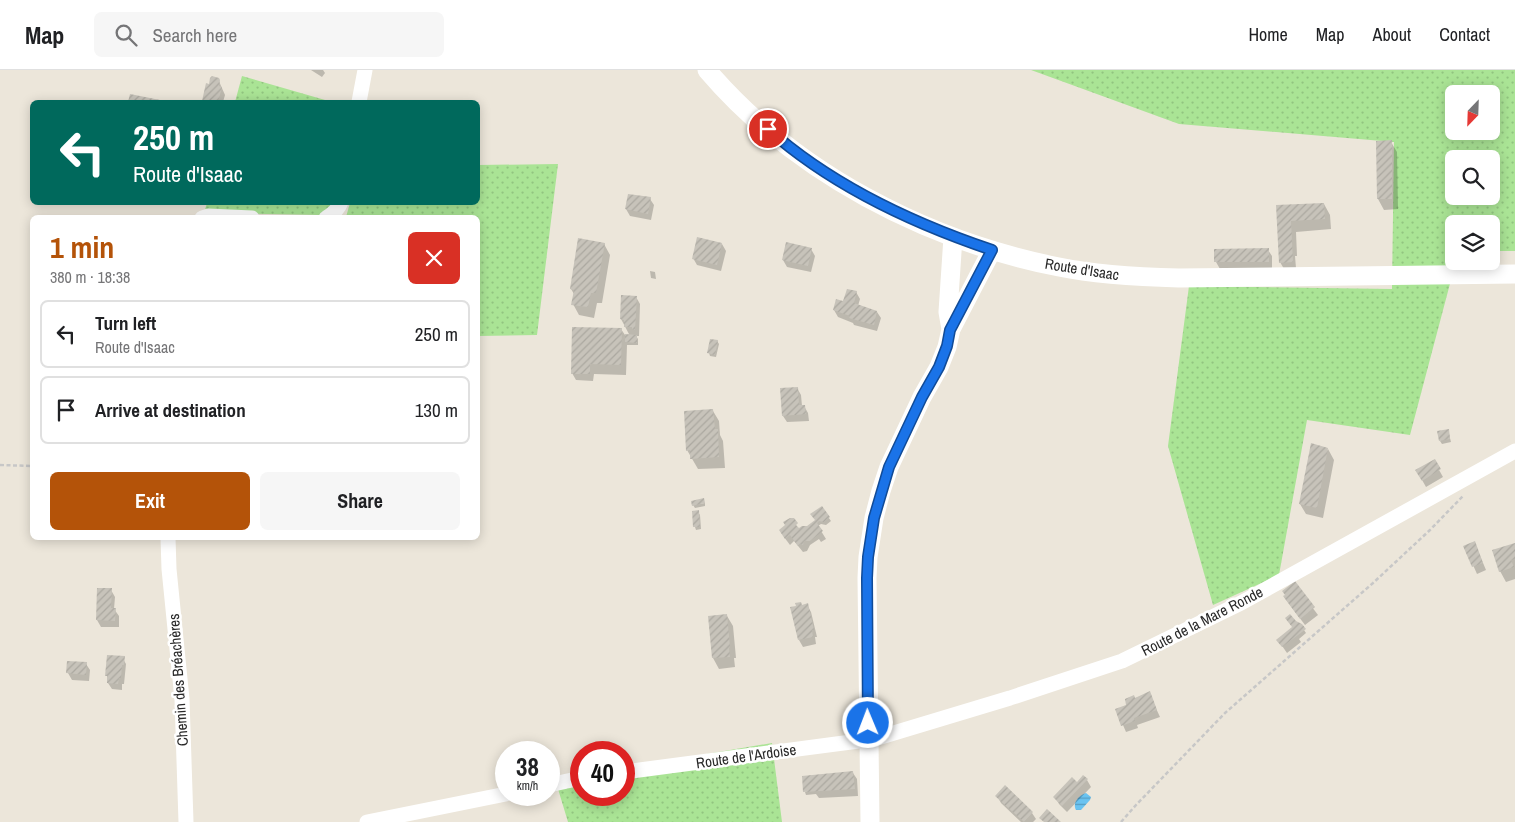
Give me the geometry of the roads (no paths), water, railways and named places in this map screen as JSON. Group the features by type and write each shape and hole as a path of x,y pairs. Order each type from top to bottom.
{"street":[{"path":"359,100 365,70"},
{"name":"Route d'Isaac","path":"707,70 746,110 778,139 820,168 872,200 953,237 992,250 1060,267 1136,277 1515,274"},
{"path":"330,215 339,205"},
{"path":"870,822 868,557 874,518 889,467 922,397 939,367 947,346 950,330 948,312 953,237"},
{"path":"950,330 992,250"},
{"name":"Route de la Mare Ronde","path":"868,740 1010,698 1122,661 1241,603 1515,451"},
{"name":"Chemin des Bréachères","path":"168,540 169,569 182,699 186,822"},
{"name":"Route de l'Ardoise","path":"635,771 868,740"},
{"path":"367,822 495,796"}],"water":[{"path":"1086,793 1091,797 1090,800 1081,810 1076,810 1077,800"}]}
